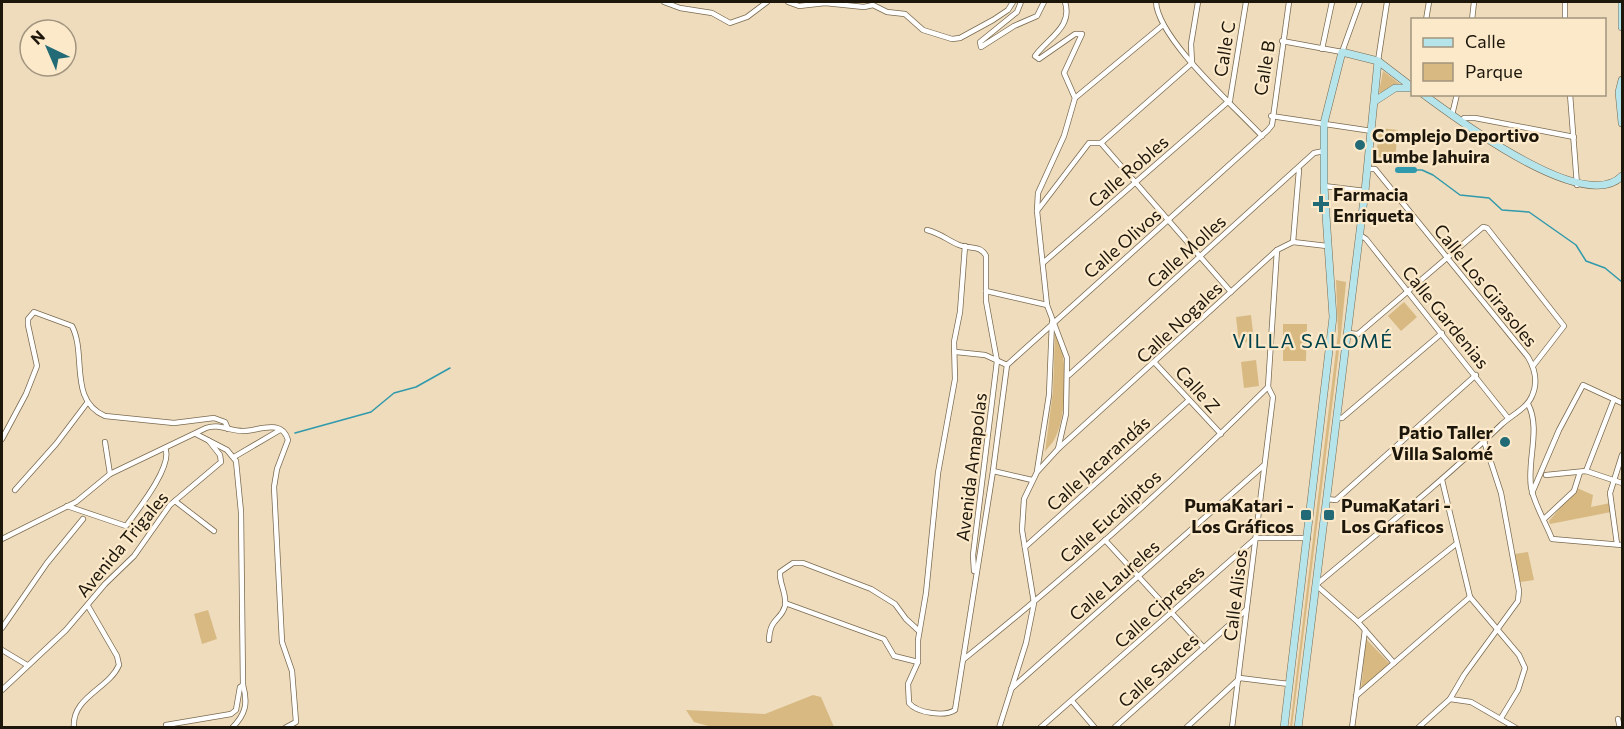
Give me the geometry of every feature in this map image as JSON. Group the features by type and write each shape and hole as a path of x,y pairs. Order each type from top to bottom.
{"main road":[{"path":"1622,2 1623,27"},
{"path":"1284,728 1333,317 1324,186 1324,123 1342,52 1378,61 1411,86"},
{"path":"1298,728 1368,169 1378,61"},
{"path":"1623,80 1619,92 1623,123"},
{"path":"1375,101 1395,88 1411,87"},
{"path":"1426,96 1485,139 1577,185 1607,183 1623,176"}],"street":[{"path":"664,2 680,8 712,13 730,23 747,17 767,2"},
{"path":"788,2 799,6 825,3 864,7 873,5 880,10 905,14 922,30 932,35 960,38 993,21 1008,10 1013,2"},
{"path":"1021,2 1017,12 980,42 980,46 984,47 1014,26 1037,16 1044,2"},
{"path":"1065,2 1067,10 1065,24 1035,56 1039,59 1062,41 1081,32 1081,38 1064,73 1076,98"},
{"path":"1156,2 1163,25 1192,63 1230,100 1262,136"},
{"path":"1192,63 1191,44 1198,2"},
{"name":"Calle C","path":"1230,100 1245,2"},
{"name":"Calle B","path":"1262,136 1272,125 1271,116 1289,2"},
{"path":"1322,49 1332,2"},
{"path":"1282,41 1342,52 1360,2"},
{"path":"1378,61 1387,2"},
{"path":"1426,18 1429,2"},
{"path":"1472,18 1474,2"},
{"path":"1565,2 1565,18"},
{"path":"1058,449 1069,375 1064,346 1052,322 1047,305 1037,211 1038,193 1064,136 1076,98 1084,88 1163,25"},
{"path":"1101,143 1192,63"},
{"path":"1452,115 1457,96"},
{"path":"1570,96 1577,185"},
{"name":"Calle Robles","path":"1044,262 1230,100"},
{"path":"1271,116 1372,131"},
{"path":"1461,122 1464,117 1475,118 1574,137"},
{"name":"Calle Olivos","path":"1007,364 1262,136"},
{"path":"1037,211 1086,146 1093,141 1101,143 1231,292"},
{"name":"Calle Molles","path":"1069,375 1200,255 1299,170 1314,153 1324,151"},
{"name":"Calle Los Girasoles","path":"1368,169 1376,169 1533,366 1535,386 1528,404"},
{"path":"1299,170 1293,242 1328,246"},
{"path":"1324,186 1365,191"},
{"path":"1347,333 1358,334 1483,227 1487,228 1564,326 1533,366"},
{"path":"785,603 884,639 894,656 918,662 919,631 926,593 938,473 955,379 954,342 960,312 965,246 941,233 927,230"},
{"name":"Calle Gardenias","path":"1359,235 1366,239 1508,418"},
{"name":"Calle Nogales","path":"1037,472 1058,449 1277,250 1293,242"},
{"name":"Avenida Amapolas","path":"965,246 980,249 985,253 986,291 997,361 973,555 975,577"},
{"name":"Calle Alisos","path":"1232,728 1273,397 1268,387 1277,250"},
{"path":"986,291 1047,305"},
{"path":"2,439 26,394 37,366 28,325 28,319 34,312 72,326 75,332 78,371 87,403 92,410 105,416 174,423 214,418 225,422 228,429"},
{"path":"999,728 1028,634 1034,603 1022,518 1024,499 1037,472 1049,395 1052,322"},
{"path":"1336,418 1342,418 1442,333"},
{"path":"956,352 985,355 1007,364"},
{"name":"Calle Z","path":"1155,363 1221,434"},
{"name":"Avenida Amapolas","path":"918,662 908,684 909,703 921,711 954,712 980,557 1007,364"},
{"path":"1326,499 1336,500 1476,375"},
{"path":"1532,492 1559,430 1583,385 1623,403"},
{"name":"Calle Eucaliptos","path":"964,659 1034,603 1105,540 1221,434 1268,387"},
{"path":"1586,471 1614,399"},
{"name":"Calle Jacarandás","path":"1025,547 1189,400"},
{"path":"15,490 56,444 87,403"},
{"path":"1394,663 1358,622 1316,585 1442,480 1508,418 1528,404 1534,422 1531,442 1532,492 1552,539 1620,544 1610,493 1612,480 1623,455"},
{"path":"2,539 67,506 110,474 214,426 245,431 269,426 280,430 288,440 277,469 274,487 279,614 282,642 292,671 296,722 285,728"},
{"path":"234,457 280,430"},
{"path":"196,434 234,457"},
{"name":"Avenida Trigales","path":"2,690 88,606 105,584 134,556 164,512 221,462 220,455 209,441"},
{"path":"1418,728 1450,699 1518,601 1519,591 1501,493 1484,441"},
{"path":"105,442 110,474"},
{"path":"67,506 126,526 162,473 168,456 165,448"},
{"path":"232,728 245,711 247,703 243,685 241,512 234,457"},
{"name":"Calle Laureles","path":"1010,689 1263,466"},
{"path":"993,471 1032,480"},
{"path":"1546,475 1586,471 1623,483"},
{"path":"1544,519 1574,491 1580,472"},
{"path":"1442,480 1470,597 1519,655 1525,668 1518,690 1501,718"},
{"path":"175,501 214,531"},
{"path":"2,628 54,554 83,519"},
{"path":"1256,538 1308,538"},
{"name":"Calle Cipreses","path":"1040,728 1256,538"},
{"path":"1105,540 1204,648"},
{"path":"1358,622 1456,544"},
{"path":"769,640 770,625 782,612 785,603 780,572 793,563 803,563 881,594 919,631"},
{"path":"1356,696 1470,597"},
{"path":"74,728 73,721 85,699 105,683 119,665 117,656 88,606"},
{"name":"Calle Sauces","path":"1114,728 1246,610"},
{"path":"1353,728 1365,630"},
{"path":"2,650 27,665"},
{"path":"1186,728 1240,678 1289,684"},
{"path":"166,725 231,714 236,710 239,689 243,685"},
{"path":"1450,699 1471,702 1516,728"},
{"path":"1072,701 1095,728"},
{"path":"1618,719 1620,728"}],"green space":[{"path":"1383,71 1400,84 1381,93 1379,92"},
{"path":"1379,128 1398,130 1395,159 1376,157"},
{"path":"1336,280 1346,282 1341,334 1292,727 1290,727 1338,334"},
{"path":"1404,302 1417,317 1401,331 1388,316"},
{"path":"1251,315 1254,341 1239,343 1236,317"},
{"path":"1283,324 1307,324 1306,361 1283,361"},
{"path":"1055,333 1063,354 1064,399 1060,426 1045,452 1053,391"},
{"path":"1256,360 1259,386 1244,388 1241,362"},
{"path":"1577,488 1593,495 1591,507 1610,503 1611,512 1550,524 1549,521"},
{"path":"1528,552 1534,580 1520,582 1515,554"},
{"path":"208,610 217,639 202,644 194,614"},
{"path":"1366,639 1391,665 1361,690"},
{"path":"813,695 821,697 834,727 712,727 694,722 686,710 765,714"}],"waterway":[{"path":"1398,170 1414,170"},
{"path":"1414,170 1422,170 1433,175 1460,195 1489,198 1502,210 1529,212 1576,245 1586,261 1605,268 1622,282"},
{"path":"295,433 371,412 394,393 416,387 450,368"}],"place":[{"name":"Complejo Deportivo Lumbe Jahuira","path":"1360,145"},
{"name":"Farmacia Enriqueta","path":"1321,204"},
{"name":"Patio Taller Villa Salomé","path":"1505,442"},
{"name":"PumaKatari - Los Gráficos","path":"1306,515"},
{"name":"PumaKatari - Los Graficos","path":"1329,515"}],"district":[{"name":"VILLA SALOMÉ","path":"1313,340"}]}
